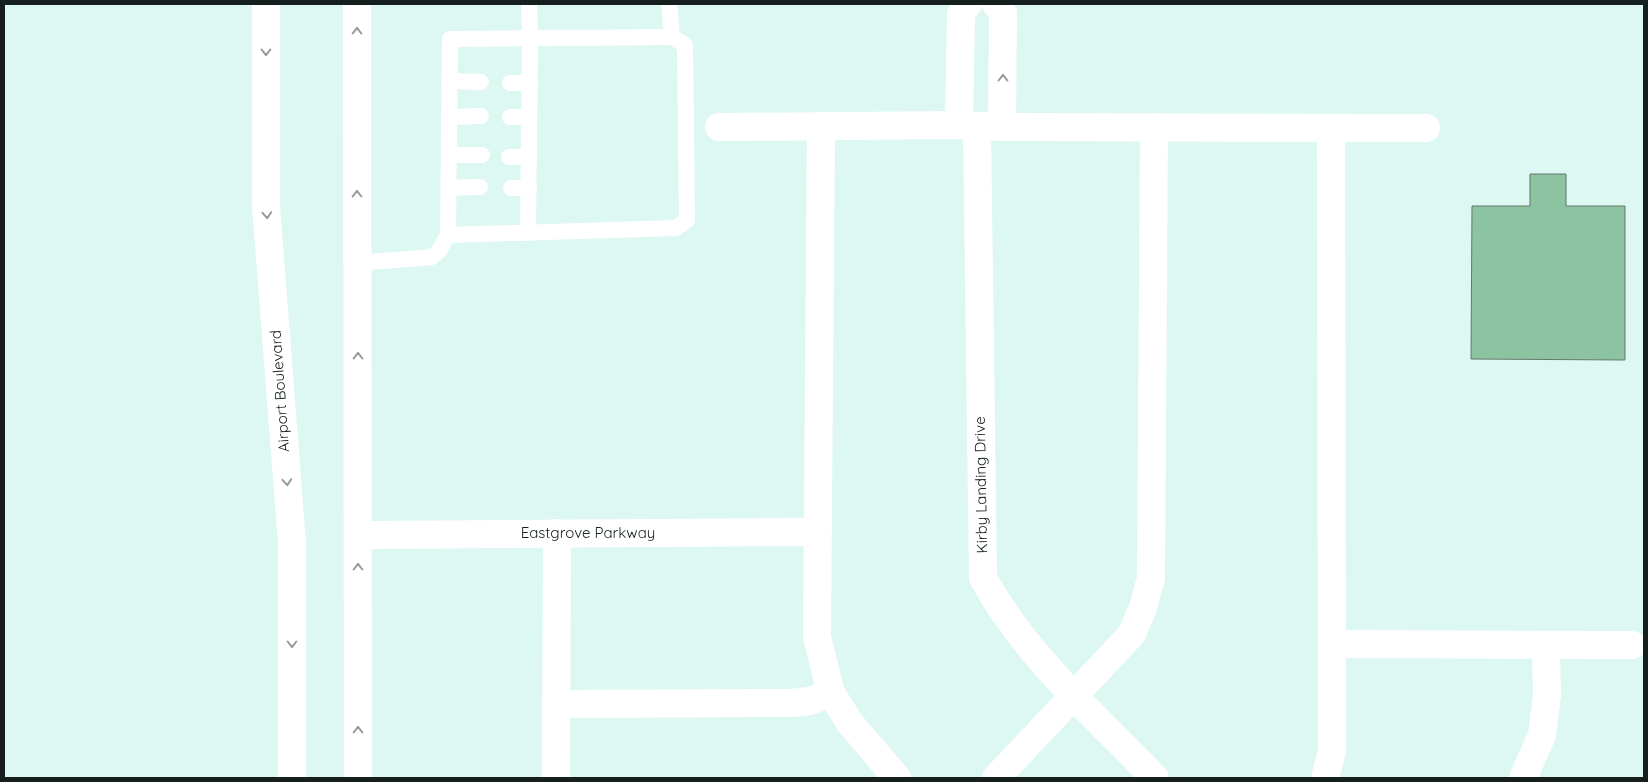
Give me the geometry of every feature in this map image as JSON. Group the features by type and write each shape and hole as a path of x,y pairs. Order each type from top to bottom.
{"street":[{"name":"Airport Boulevard","path":"266,4 266,206 292,544 292,778"},
{"path":"357,4 358,778"},
{"name":"Kirby Landing Drive","path":"968,4 961,13 979,126 983,578 998,606 1039,659 1155,778"},
{"name":"Kirby Landing Drive","path":"979,126 1003,13 996,4"},
{"path":"821,126 817,637 830,693 850,723 897,778"},
{"path":"719,127 1426,128"},
{"path":"996,778 1131,635 1143,608 1151,578 1154,127"},
{"path":"1325,778 1332,751 1331,128"},
{"name":"Eastgrove Parkway","path":"358,535 817,532"},
{"path":"556,778 557,533"},
{"path":"1332,644 1632,645"},
{"path":"1522,778 1542,735 1547,696 1546,646"},
{"path":"556,704 790,704 810,701 830,693"}],"lane":[{"path":"528,233 529,4"},
{"path":"669,4 672,37"},
{"path":"357,263 432,257 439,251 448,236 450,38 672,37 685,45 687,220 676,228 448,236"},
{"path":"449,82 481,82"},
{"path":"510,83 530,83"},
{"path":"449,116 481,116"},
{"path":"510,117 530,117"},
{"path":"449,155 482,155"},
{"path":"509,156 529,156"},
{"path":"449,188 480,187"},
{"path":"511,188 529,188"}],"building":[{"path":"1530,174 1566,174 1566,206 1625,206 1625,360 1471,359 1472,206 1530,206"}]}
